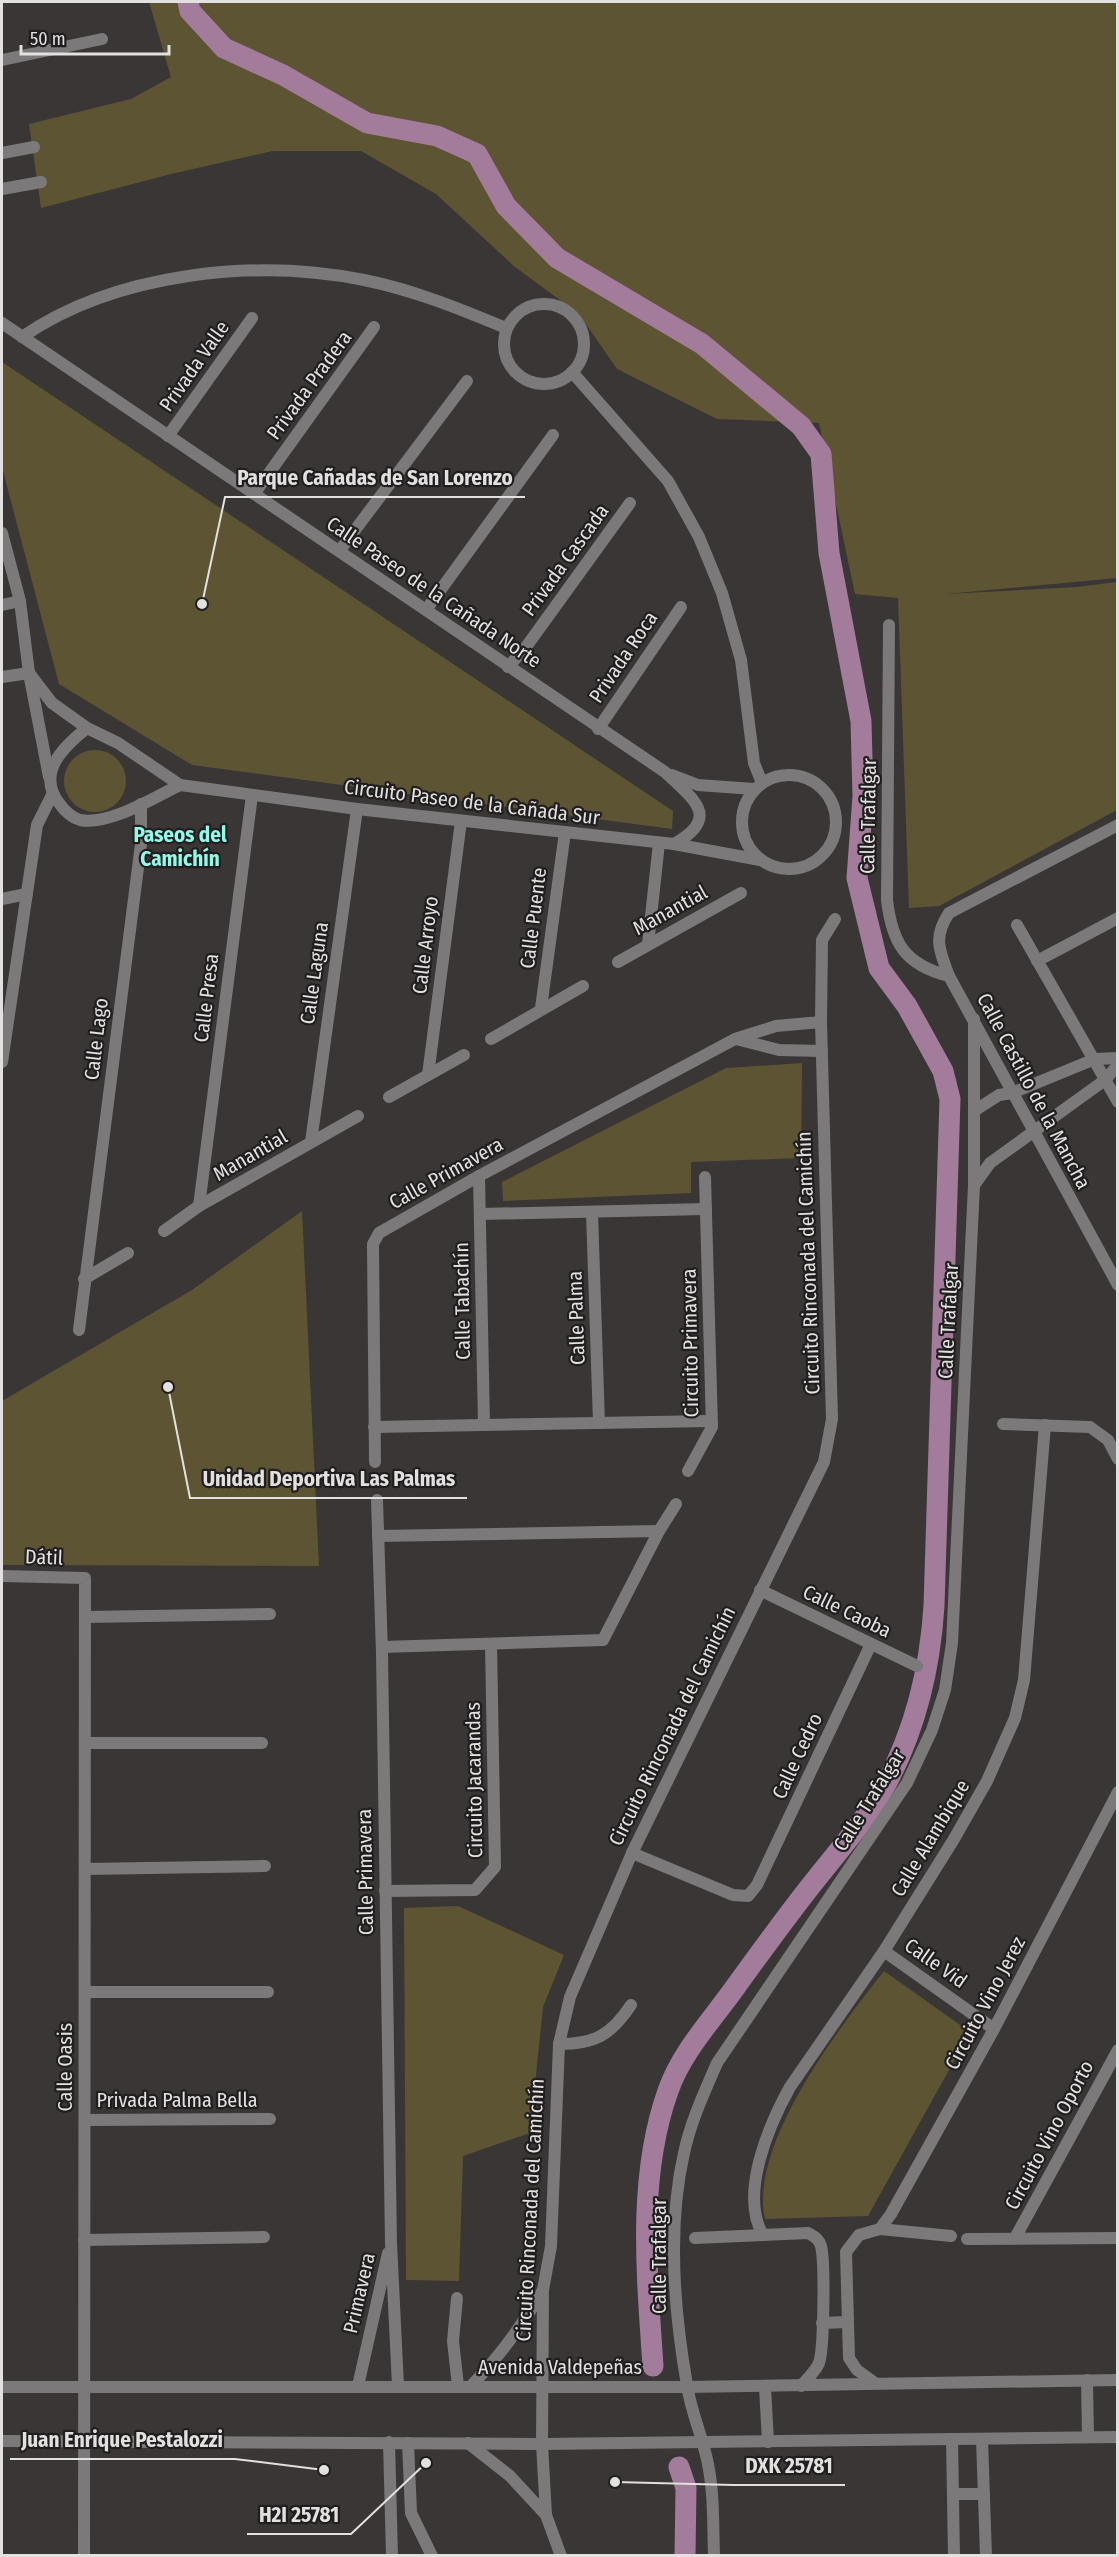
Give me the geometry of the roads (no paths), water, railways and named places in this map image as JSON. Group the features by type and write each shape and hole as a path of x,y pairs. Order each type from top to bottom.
{"street":[{"path":"2,60 102,39"},
{"path":"2,153 34,147"},
{"path":"2,189 40,182"},
{"path":"22,337 49,319 137,285 215,273 287,271 374,283 438,300 506,328"},
{"path":"543,303 559,306 572,315 581,328 584,344 581,359 572,372 559,381 544,384 528,381 515,373 506,359 503,344 506,328 515,315 528,306 543,303"},
{"name":"Privada Valle","path":"168,436 252,318"},
{"name":"Calle Paseo de la Cañada Norte","path":"2,323 340,550 598,729 665,772 698,785 758,786"},
{"name":"Privada Pradera","path":"254,494 374,327"},
{"path":"572,372 668,481 699,537 722,593 741,660 758,786"},
{"path":"340,550 467,381"},
{"path":"426,610 553,435"},
{"name":"Privada Cascada","path":"508,667 526,647 630,503"},
{"path":"2,533 20,601 29,673 52,795 65,812 80,820 98,820 121,813 180,785 118,743 87,728 52,703 29,673"},
{"path":"2,605 20,601"},
{"name":"Privada Roca","path":"598,729 681,607"},
{"name":"Calle Trafalgar","path":"889,625 886,900 890,926 900,948 916,963 932,972 949,976"},
{"path":"2,677 29,673"},
{"path":"49,777 55,760 65,746 87,728"},
{"name":"Calle Paseo de la Cañada Norte","path":"665,772 698,806 700,818 696,829 674,844"},
{"path":"794,775 810,780 824,790 832,805 836,822 833,838 824,853 811,864 795,869 778,868 760,860 747,845 741,826 744,806 758,786 777,776 794,775"},
{"name":"Circuito Paseo de la Cañada Sur","path":"180,785 461,821 674,844 760,860"},
{"path":"2,1056 37,825 52,795"},
{"name":"Calle Presa","path":"199,1206 252,795"},
{"name":"Calle Lago","path":"79,1330 141,844 141,804"},
{"name":"Calle Laguna","path":"311,1142 357,808"},
{"name":"Calle Arroyo","path":"428,1075 461,821"},
{"name":"Calle Castillo de la Mancha","path":"1118,825 949,912 940,926 939,948 949,976 1118,1285"},
{"name":"Calle Puente","path":"541,1008 565,832"},
{"path":"648,944 659,843"},
{"name":"Manantial","path":"618,962 741,892"},
{"path":"2,899 27,894"},
{"path":"1037,961 1118,918"},
{"name":"Circuito Rinconada del Camichín","path":"561,2556 546,2515 542,2444 543,2289 551,2246 559,2044 570,1997 632,1852 824,1462 832,1419 821,1022 822,940 835,919"},
{"path":"1017,925 1118,1102"},
{"path":"491,1039 541,1008 583,986"},
{"name":"Calle Trafalgar","path":"714,2556 711,2482 687,2387 679,2330 675,2259 677,2206 684,2154 696,2110 717,2063 908,1783 932,1730 945,1690 952,1642 974,1185 974,1019"},
{"name":"Calle Primavera","path":"375,1462 374,1244 379,1233 479,1176 735,1039 777,1026 821,1022"},
{"path":"735,1039 779,1050 822,1051"},
{"path":"389,1097 464,1055"},
{"path":"974,1111 999,1095 1012,1093 1095,1059 1118,1058"},
{"path":"974,1185 990,1163 1105,1080 1118,1065"},
{"name":"Manantial","path":"164,1231 199,1206 358,1116"},
{"name":"Calle Tabachín","path":"479,1176 484,1425"},
{"name":"Circuito Primavera","path":"688,1470 712,1427 705,1177"},
{"path":"480,1214 706,1209"},
{"name":"Calle Palma","path":"592,1212 599,1423"},
{"path":"84,1280 128,1253"},
{"path":"374,1427 711,1421"},
{"path":"1004,1424 1090,1427 1108,1440 1118,1459"},
{"name":"Calle Alambique","path":"763,2235 755,2222 753,2207 756,2179 769,2130 790,2087 884,1951 954,1839 987,1781 1015,1718 1024,1680 1045,1425"},
{"name":"Calle Primavera","path":"376,1500 382,1647 391,2243"},
{"path":"382,1647 603,1640 659,1531 676,1504"},
{"path":"378,1536 659,1531"},
{"name":"Dátil","path":"2,1576 85,1578"},
{"name":"Calle Oasis","path":"84,2556 85,1578"},
{"name":"Calle Caoba","path":"760,1590 916,1666"},
{"path":"85,1617 270,1614"},
{"name":"Circuito Jacarandas","path":"385,1891 475,1890 495,1867 491,1644"},
{"name":"Calle Cedro","path":"632,1852 733,1895 748,1896 757,1885 871,1644"},
{"path":"86,1743 262,1743"},
{"name":"Circuito Vino Jerez","path":"880,2229 891,2214 994,2029 1118,1792"},
{"path":"85,1869 265,1866"},
{"name":"Calle Vid","path":"884,1951 994,2029"},
{"path":"85,1992 268,1992"},
{"path":"559,2044 576,2044 598,2038 618,2025 631,2005"},
{"name":"Circuito Vino Oporto","path":"1015,2238 1118,2050"},
{"name":"Privada Palma Bella","path":"85,2120 270,2119"},
{"path":"875,2383 852,2364 849,2358 846,2252 860,2235 880,2229 951,2236"},
{"path":"694,2238 808,2233 816,2238 821,2246 822,2323 819,2362 801,2386"},
{"path":"84,2240 264,2237"},
{"path":"967,2239 1118,2238"},
{"name":"Primavera","path":"391,2243 398,2385"},
{"name":"Primavera","path":"358,2386 391,2243"},
{"path":"457,2298 453,2341 464,2386 505,2349 523,2325 543,2289"},
{"path":"822,2323 847,2322"},
{"path":"1087,2380 1088,2438"},
{"name":"Avenida Valdepeñas","path":"2,2387 398,2385 543,2388 1118,2380"},
{"path":"765,2386 768,2442"},
{"path":"2,2441 542,2444 1118,2437"},
{"path":"952,2439 954,2556"},
{"path":"982,2439 986,2556"},
{"path":"389,2442 392,2556"},
{"path":"408,2443 411,2513 432,2556"},
{"path":"468,2443 510,2476 546,2515"},
{"path":"954,2494 984,2494"},
{"path":"390,2513 411,2513"}],"waterway":[{"path":"188,2 190,11 224,48 283,75 367,123 437,136 477,154 506,206 557,258 702,344 801,426 821,454 829,553 861,721 863,796 857,878 879,968 907,1006 943,1071 950,1099 934,1606 929,1653 920,1698 897,1763 878,1797 861,1823 793,1909 697,2038 668,2091 658,2124 648,2193 648,2297 653,2366"},
{"path":"679,2467 686,2488 685,2556"}],"place":[{"name":"Parque Cañadas de San Lorenzo","path":"202,604"},
{"name":"Unidad Deportiva Las Palmas","path":"168,1387"},
{"name":"H2I 25781","path":"426,2463"},
{"name":"Juan Enrique Pestalozzi","path":"324,2470"},
{"name":"DXK 25781","path":"615,2482"}],"district":[{"name":"Paseos del Camichín","path":"180,847"}]}
